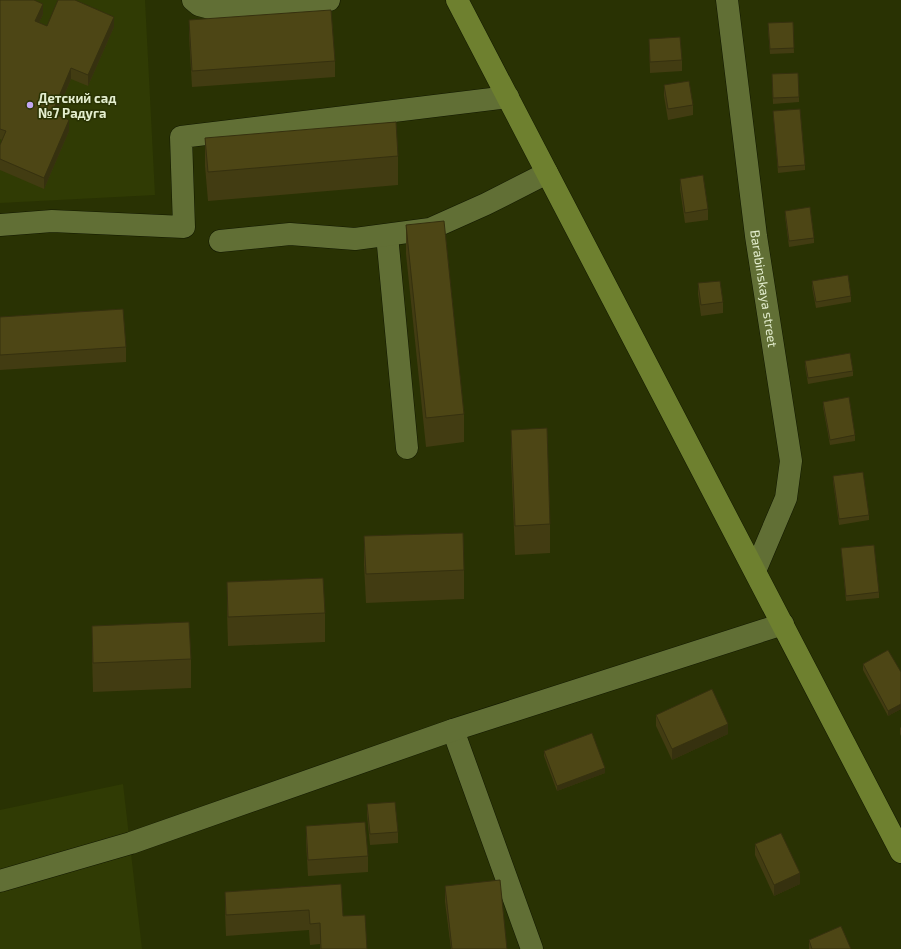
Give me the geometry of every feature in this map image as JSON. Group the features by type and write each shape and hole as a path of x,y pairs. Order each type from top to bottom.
{"main road":[{"path":"457,0 901,852"}],"street":[{"path":"193,0 199,5 218,10 314,5 330,0"},
{"name":"Barabinskaya street","path":"727,0 756,236 790,461 786,498 755,571"},
{"path":"0,224 52,221 184,227 181,137 508,97"},
{"path":"220,241 290,234 355,239 430,229 486,204 547,173"},
{"path":"387,235 407,448"},
{"path":"0,881 131,843 453,730 783,624"},
{"path":"453,730 532,949"}],"shaded area":[{"path":"0,0 145,0 155,195 0,203"},
{"path":"123,784 142,949 0,949 0,810"}],"building":[{"name":"Детский сад №7 Радуга","path":"0,0 34,0 43,4 35,21 47,26 58,0 75,0 114,17 88,75 71,68 52,113 69,120 44,178 0,159 0,145 6,131 0,129"},
{"path":"331,10 335,61 192,71 189,20"},
{"path":"793,22 794,48 770,49 768,23"},
{"path":"680,37 682,60 650,62 649,39"},
{"path":"798,73 799,97 773,98 772,74"},
{"path":"689,81 693,105 668,109 664,85"},
{"path":"800,109 805,165 778,167 773,111"},
{"path":"396,122 398,156 208,172 205,138"},
{"path":"703,175 708,209 685,213 680,179"},
{"path":"810,207 814,238 789,241 785,211"},
{"path":"444,221 464,414 426,418 406,225"},
{"path":"848,275 851,296 816,302 812,281"},
{"path":"720,281 723,302 701,305 698,283"},
{"path":"123,309 126,347 0,355 0,317"},
{"path":"850,353 853,371 808,378 805,361"},
{"path":"849,397 855,435 830,440 823,402"},
{"path":"547,428 550,524 515,526 511,430"},
{"path":"863,472 869,515 839,519 833,476"},
{"path":"463,533 464,570 366,574 364,536"},
{"path":"874,545 879,592 846,596 841,548"},
{"path":"323,578 325,613 228,617 227,582"},
{"path":"189,622 191,659 93,663 92,626"},
{"path":"888,650 901,672 901,704 888,711 863,664"},
{"path":"712,689 728,724 672,749 656,715"},
{"path":"592,733 605,768 557,786 544,751"},
{"path":"395,802 398,832 370,834 367,804"},
{"path":"365,822 368,856 308,860 306,826"},
{"path":"781,833 800,873 774,885 755,844"},
{"path":"500,880 507,949 452,949 445,886"},
{"path":"341,884 343,916 365,915 367,949 321,949 320,923 310,924 309,910 226,915 225,892"},
{"path":"841,926 851,949 812,949 809,940"}],"place":[{"name":"Детский сад №7 Радуга","path":"30,105"}]}
